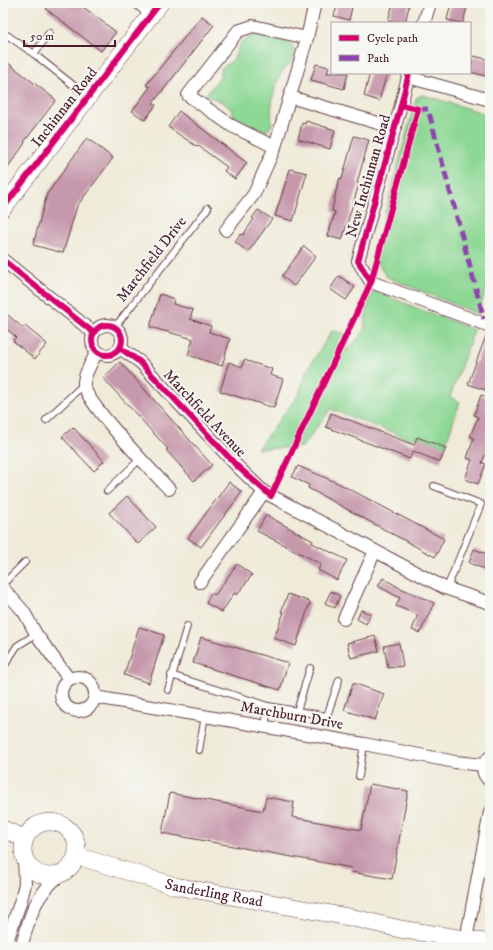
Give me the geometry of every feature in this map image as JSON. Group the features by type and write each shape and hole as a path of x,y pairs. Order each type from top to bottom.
{"street":[{"name":"Inchinnan Road","path":"3,208 160,3"},
{"path":"226,230 254,194 276,146 315,3"},
{"path":"424,22 430,3"},
{"path":"276,146 232,126 188,95 238,32 253,26 306,38"},
{"path":"408,75 490,100"},
{"name":"New Inchinnan Road","path":"408,75 395,128 358,261 372,282 490,326"},
{"path":"290,97 395,128"},
{"path":"3,260 94,333"},
{"path":"105,325 115,327 122,338 120,348 112,354 107,355 97,351 92,343 94,333 97,329 105,325"},
{"name":"Marchfield Avenue","path":"120,348 140,362 237,466 264,492 375,552 447,588 490,603"},
{"path":"97,351 84,384 86,394 168,490"},
{"path":"200,582 264,492"},
{"path":"344,619 375,552"},
{"path":"3,588 24,612 36,634 69,679"},
{"path":"81,677 87,679 94,688 95,697 93,703 84,710 79,711 69,708 65,704 61,694 62,688 69,679 81,677"},
{"name":"Marchburn Drive","path":"95,697 364,744 455,762 487,761 484,774 490,781"},
{"path":"468,929 490,812"},
{"path":"5,947 25,884 24,838 34,826 41,823 56,822 64,825 74,836 77,843 77,856 70,868 45,888 37,898 21,947"},
{"path":"3,829 24,838"},
{"path":"24,856 29,867 40,874 53,876 60,875"},
{"name":"Sanderling Road","path":"77,856 175,886 354,918 400,929 490,943"},
{"name":"Sanderling Road","path":"354,918 400,917 490,932"}],"lane":[{"path":"134,3 150,16"},
{"path":"34,54 49,33"},
{"path":"3,36 7,35 34,54 88,96"},
{"name":"Marchfield Drive","path":"115,327 208,208"},
{"path":"46,420 84,384"},
{"path":"107,491 140,458"},
{"path":"434,486 481,504 447,588"},
{"path":"3,584 25,562"},
{"path":"168,690 171,675 187,626"},
{"path":"3,668 17,646 36,634"},
{"path":"297,711 310,668"},
{"path":"171,675 268,706 327,716 339,680"},
{"path":"265,727 268,706"},
{"path":"199,750 205,716"},
{"path":"359,776 364,744"}],"green space":[{"path":"256,35 290,43 294,50 291,63 281,74 274,91 271,109 272,125 267,131 239,122 234,116 232,110 223,102 207,96 207,93 220,77 220,69 233,60 241,42"},
{"path":"423,95 490,115 490,278 478,314 387,277 373,258 415,103 417,97"},
{"path":"373,291 474,330 450,397 460,402 445,446 416,436 412,440 331,409 302,447 257,449 299,394 307,370 332,331 347,334 347,352 364,331 367,306"}],"building":[{"path":"51,3 78,3 116,32 101,51 46,9"},
{"path":"338,3 353,3 349,20 334,16"},
{"path":"393,3 409,6 405,22 388,21"},
{"path":"451,3 468,3 463,22 447,20"},
{"path":"202,16 214,25 153,103 156,105 145,120 132,111 150,87 146,85"},
{"path":"474,56 490,60 490,77 471,72"},
{"path":"3,59 56,100 24,142 25,143 3,174"},
{"path":"316,64 329,67 327,73 348,74 344,89 311,80"},
{"path":"370,74 387,74 379,101 364,96"},
{"path":"179,111 247,163 235,179 224,171 227,167 197,145 196,146 168,127"},
{"path":"306,121 335,130 330,149 298,139 302,123 305,124"},
{"path":"354,136 369,140 357,183 359,184 342,240 328,236 335,212 332,211 336,191 340,178 342,179"},
{"path":"87,138 113,158 77,206 63,253 33,245 47,194"},
{"path":"290,169 307,173 293,221 275,216"},
{"path":"258,210 272,219 248,252 235,242 241,234 243,235 254,219 252,218"},
{"path":"304,246 316,256 294,286 282,276"},
{"path":"339,276 355,287 346,300 330,289"},
{"path":"160,294 174,299 173,304 193,310 190,319 211,326 209,332 230,339 222,366 188,355 193,339 150,327"},
{"path":"3,311 23,328 25,326 47,344 35,359 13,341 16,337 3,326"},
{"path":"487,333 490,333 490,376 485,390 468,384"},
{"path":"244,360 272,369 270,375 283,379 274,408 220,391 229,362 242,367"},
{"path":"120,362 212,465 194,481 166,450 168,449 103,378"},
{"path":"481,395 490,398 490,430 486,441 490,443 482,463 486,464 478,484 465,479 472,460 467,458 474,438 470,436 478,417 474,415"},
{"path":"331,413 414,445 417,437 446,448 440,462 413,451 410,459 326,427"},
{"path":"73,427 104,461 94,471 62,437"},
{"path":"298,466 338,483 444,539 435,557 308,488 309,485 292,477"},
{"path":"229,482 242,492 201,547 188,538"},
{"path":"127,496 156,527 138,544 109,513"},
{"path":"266,515 313,541 312,543 347,560 337,580 318,570 321,564 257,531"},
{"path":"474,549 490,555 490,571 469,563"},
{"path":"237,564 252,575 237,595 234,593 222,612 206,603 211,593 215,595"},
{"path":"383,578 398,587 434,603 420,633 412,630 418,615 396,606 400,598 378,586"},
{"path":"331,591 340,596 335,608 325,603"},
{"path":"288,594 310,602 296,646 274,638 284,612 281,612"},
{"path":"361,610 371,614 366,624 357,619"},
{"path":"139,627 164,635 149,683 124,675"},
{"path":"375,636 379,651 351,658 347,643"},
{"path":"201,637 288,663 280,690 193,663"},
{"path":"399,643 403,666 388,668 384,646"},
{"path":"353,683 384,694 375,720 344,710"},
{"path":"370,784 408,791 392,879 351,872 352,868 162,833 170,793 263,811 266,797 294,802 292,817 361,830"}],"marked path":[{"path":"418,109 428,109 484,319"}],"cycle path":[{"path":"3,208 160,3"},
{"path":"371,282 358,261 409,74"},
{"path":"120,348 140,362 237,466 271,496 371,282 418,109 401,105"},
{"path":"3,260 94,333"},
{"path":"107,325 118,329 122,340 118,351 107,355 96,351 92,340 96,329 107,325"}]}
